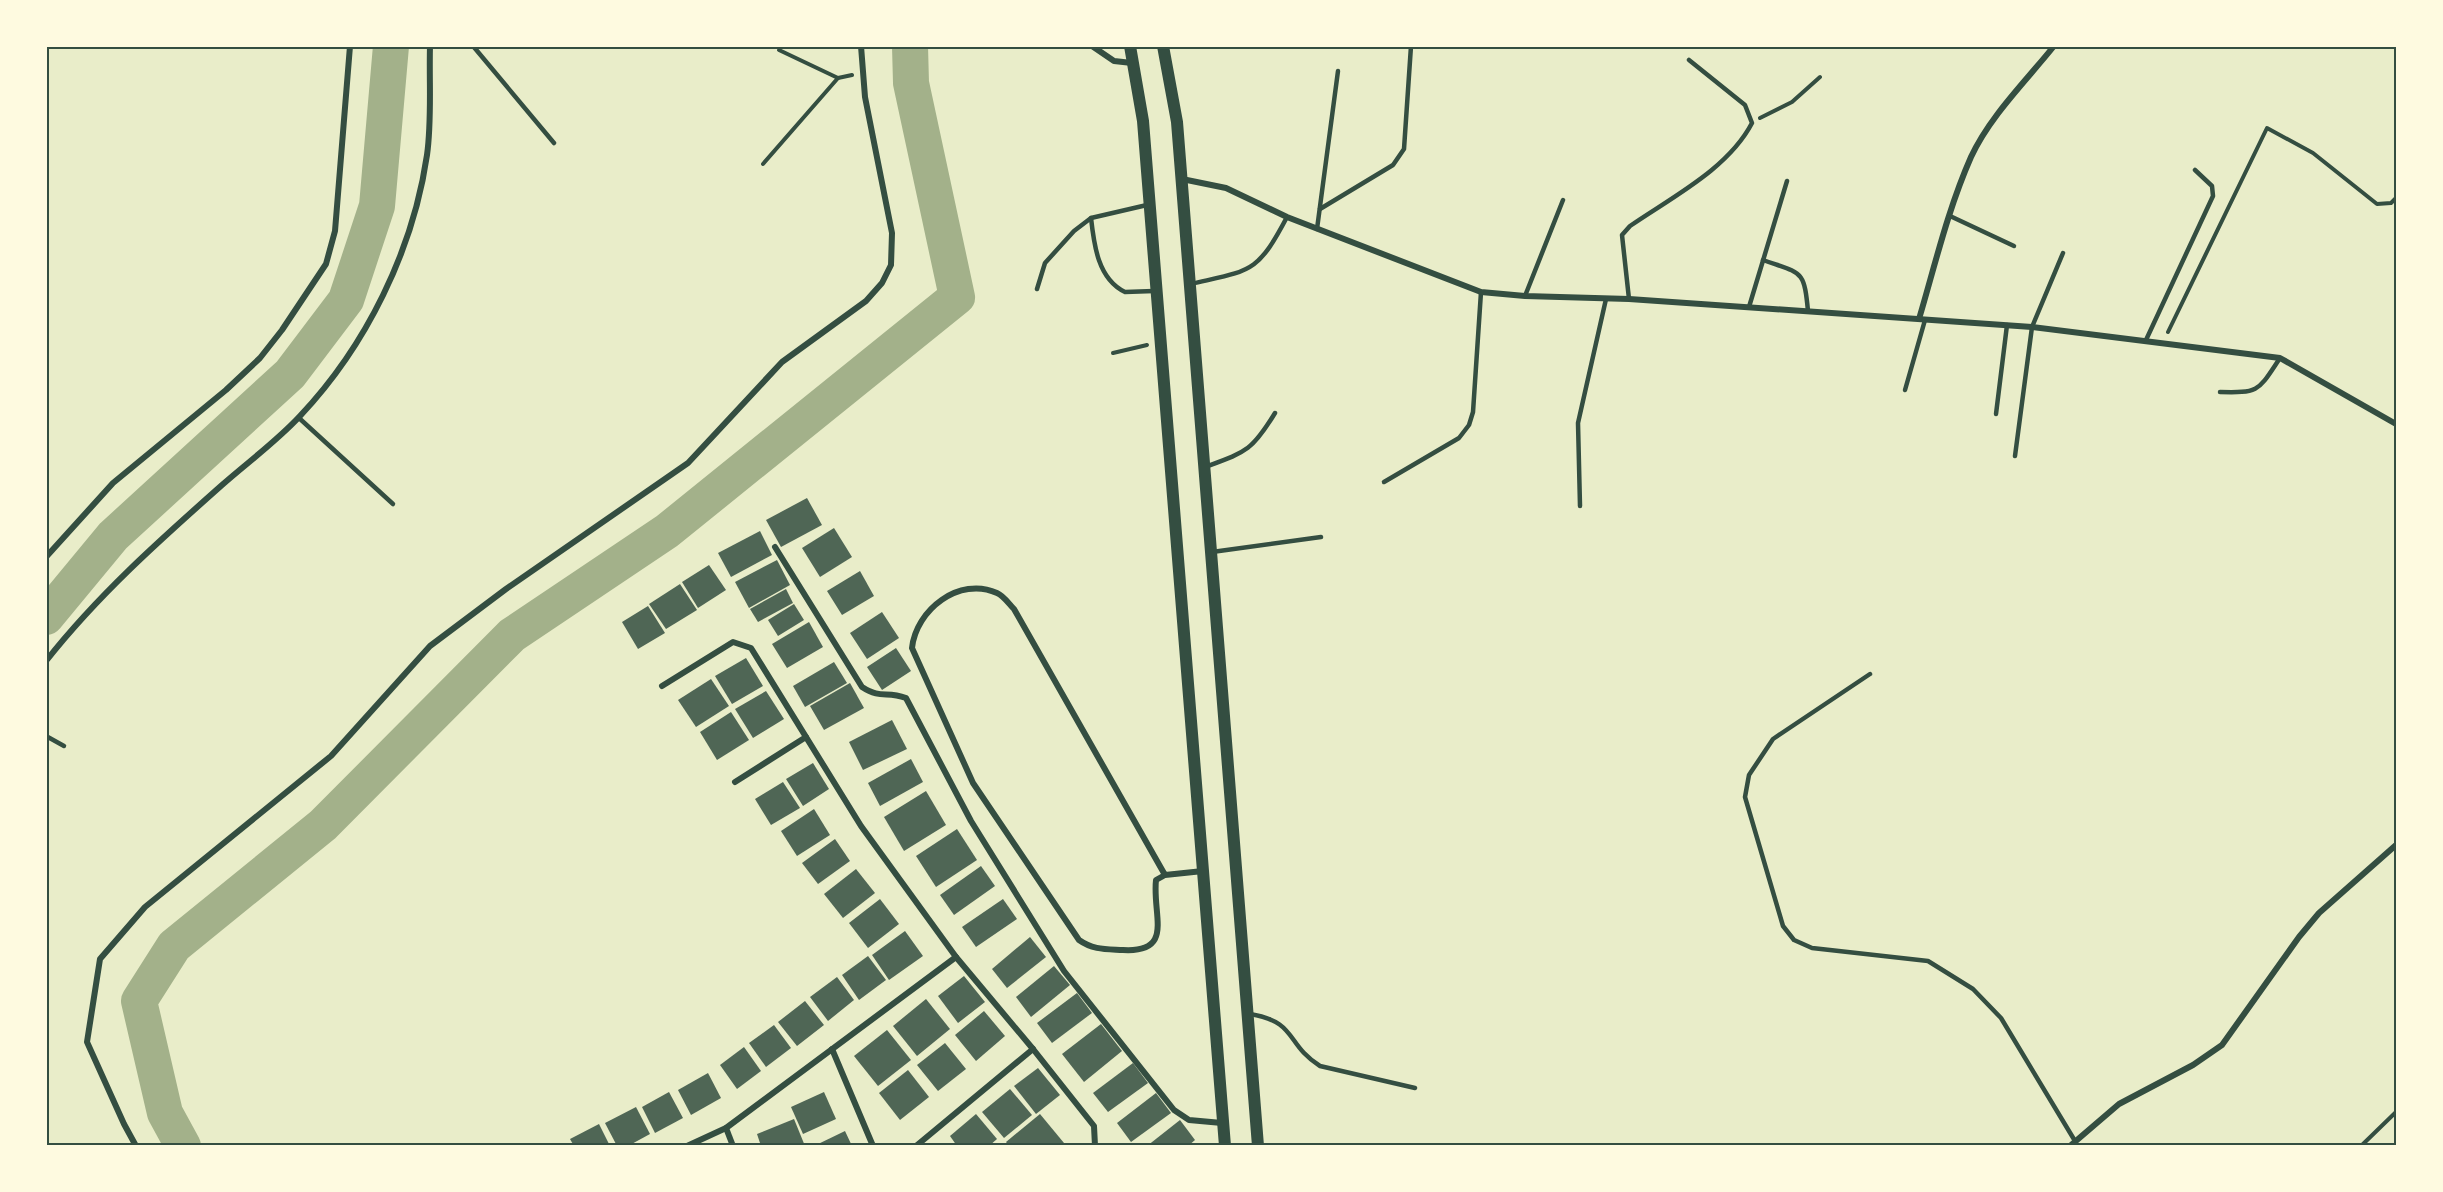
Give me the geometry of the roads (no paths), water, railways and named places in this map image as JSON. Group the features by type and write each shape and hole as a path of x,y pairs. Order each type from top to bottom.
{"main road":[{"path":"1130,46 1143,122 1205,871 1225,1146"},
{"path":"1167,49 1177,122 1191,284 1258,1146"}],"street":[{"path":"46,557 112,483 226,390 260,358 282,330 326,264 335,231 350,46"},
{"path":"46,660 71,629 149,549 299,418 327,386 378,308 407,238 427,154 430,46"},
{"path":"136,1146 87,1042 100,959 145,907 331,756 430,646 506,589 688,463 782,362 866,301 877,289 891,264 892,233 865,97 861,46"},
{"path":"1092,46 1114,61 1133,63"},
{"path":"1922,320 1950,216 1972,156 1987,129 2054,46"},
{"path":"1182,179 1226,188 1287,217 1481,292 1525,297 1629,299 2032,327 2280,358 2397,424"},
{"path":"775,547 862,687 875,696 895,694 906,698 971,822 1064,971 1173,1110 1189,1120 1223,1124"},
{"path":"1165,875 1014,609 1000,594 986,589 960,590 942,598 914,636 912,648 973,783 1079,940 1090,948 1141,951 1151,947 1158,938 1156,880 1165,875 1205,871"},
{"path":"662,686 734,642 746,645 861,826 956,957 1033,1048 1094,1126 1095,1146"},
{"path":"735,782 806,737"},
{"path":"2073,1143 2119,1104 2193,1065 2223,1045 2299,937 2319,913 2397,845"},
{"path":"687,1146 726,1128 956,957"},
{"path":"916,1146 1033,1048"},
{"path":"832,1049 873,1146"},
{"path":"726,1128 733,1146"}],"lane":[{"path":"473,46 554,143"},
{"path":"1320,209 1393,165 1404,149 1411,47"},
{"path":"1629,299 1621,244 1622,235 1630,226 1708,172 1744,138 1752,123 1745,105 1689,60"},
{"path":"1317,229 1338,70"},
{"path":"2146,340 2213,196 2212,186 2195,170"},
{"path":"1749,307 1787,181"},
{"path":"1525,297 1563,200"},
{"path":"1037,289 1046,263 1074,231 1091,218 1150,204"},
{"path":"1950,216 2014,246"},
{"path":"1191,284 1245,272 1268,254 1287,217"},
{"path":"1091,218 1094,250 1108,279 1125,292 1157,291"},
{"path":"2015,456 2032,327 2063,253"},
{"path":"1763,260 1797,272 1805,280 1808,311"},
{"path":"1384,482 1459,438 1469,425 1473,412 1481,292"},
{"path":"1580,506 1578,423 1606,299"},
{"path":"1905,390 1922,320"},
{"path":"1996,414 2007,325"},
{"path":"2220,392 2249,393 2263,383 2280,358"},
{"path":"1205,467 1244,453 1258,441 1275,413"},
{"path":"299,418 393,504"},
{"path":"1212,552 1321,537"},
{"path":"1869,674 1773,739 1749,775 1745,797 1783,926 1794,940 1812,948 1928,961 1973,989 2001,1018 2073,1143"},
{"path":"46,736 64,746"},
{"path":"1249,1014 1271,1018 1282,1025 1306,1058 1320,1066 1415,1088"}],"waterway":[{"path":"46,617 113,536 290,374 346,300 377,206 391,46"},
{"path":"183,1146 165,1113 139,1001 174,946 323,825 512,635 667,531 957,297 911,83 910,46"}]}
